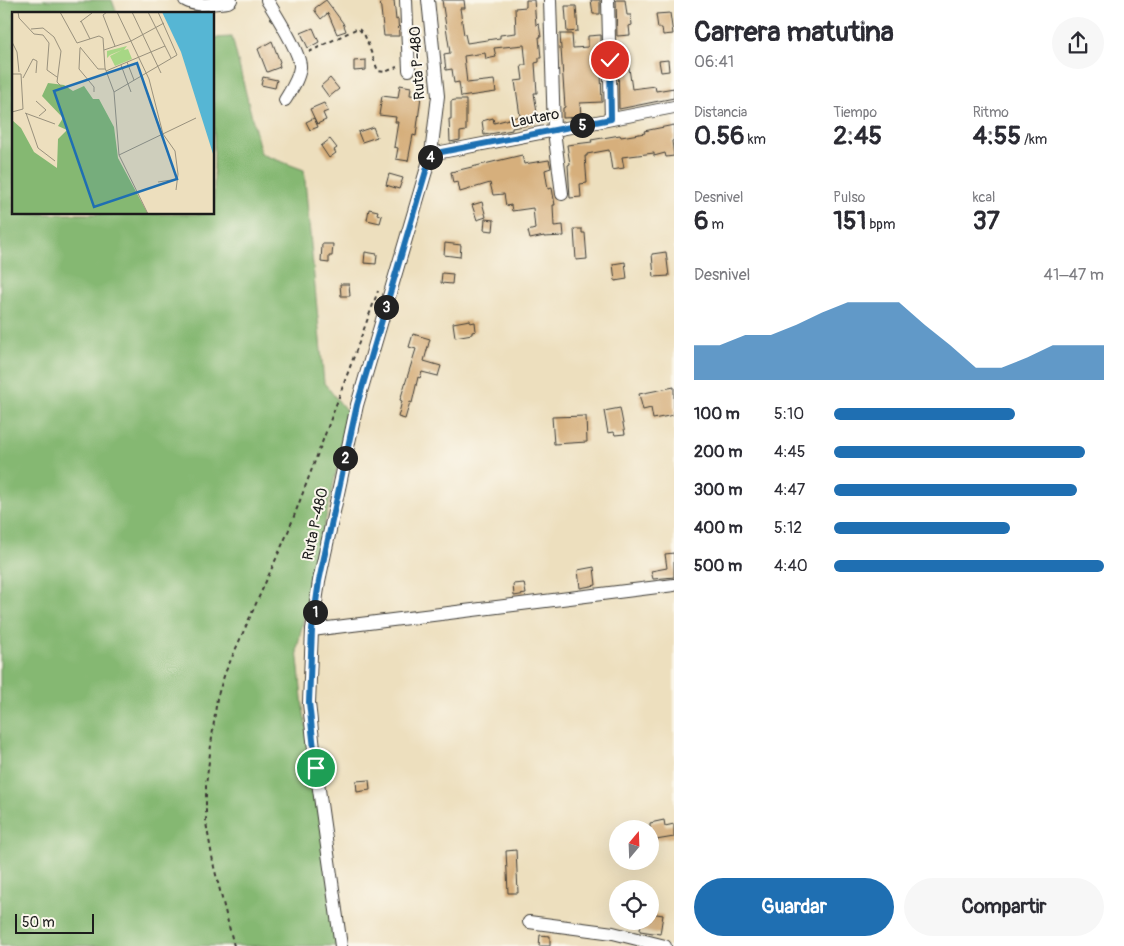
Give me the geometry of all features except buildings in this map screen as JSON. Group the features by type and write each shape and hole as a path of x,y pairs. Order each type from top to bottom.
{"street":[{"path":"185,0 198,5 228,2 231,0"},
{"path":"267,0 300,64 299,71 285,100"},
{"path":"406,0 409,66"},
{"name":"Ruta P-480","path":"341,946 316,768 309,702 312,630 319,581 357,405 431,154 438,96 428,0"},
{"path":"550,0 554,131 562,194"},
{"path":"608,0 611,119"},
{"name":"Lautaro","path":"431,154 674,107"},
{"path":"312,630 674,586"},
{"path":"529,922 613,932 665,946"}],"path":[{"path":"298,57 358,28 365,36 378,71 385,72 409,66"},
{"path":"234,946 214,867 206,823 206,785 217,698 225,673 288,532 379,288"}],"green space":[{"path":"0,0 112,0 116,12 12,12 12,215 215,215 215,38 232,37 261,154 304,170 324,383 349,414 297,649 303,708 345,946 0,946"}],"route":[{"path":"316,768 309,702 312,630 319,581 357,405 431,154 611,119 610,60"}]}
